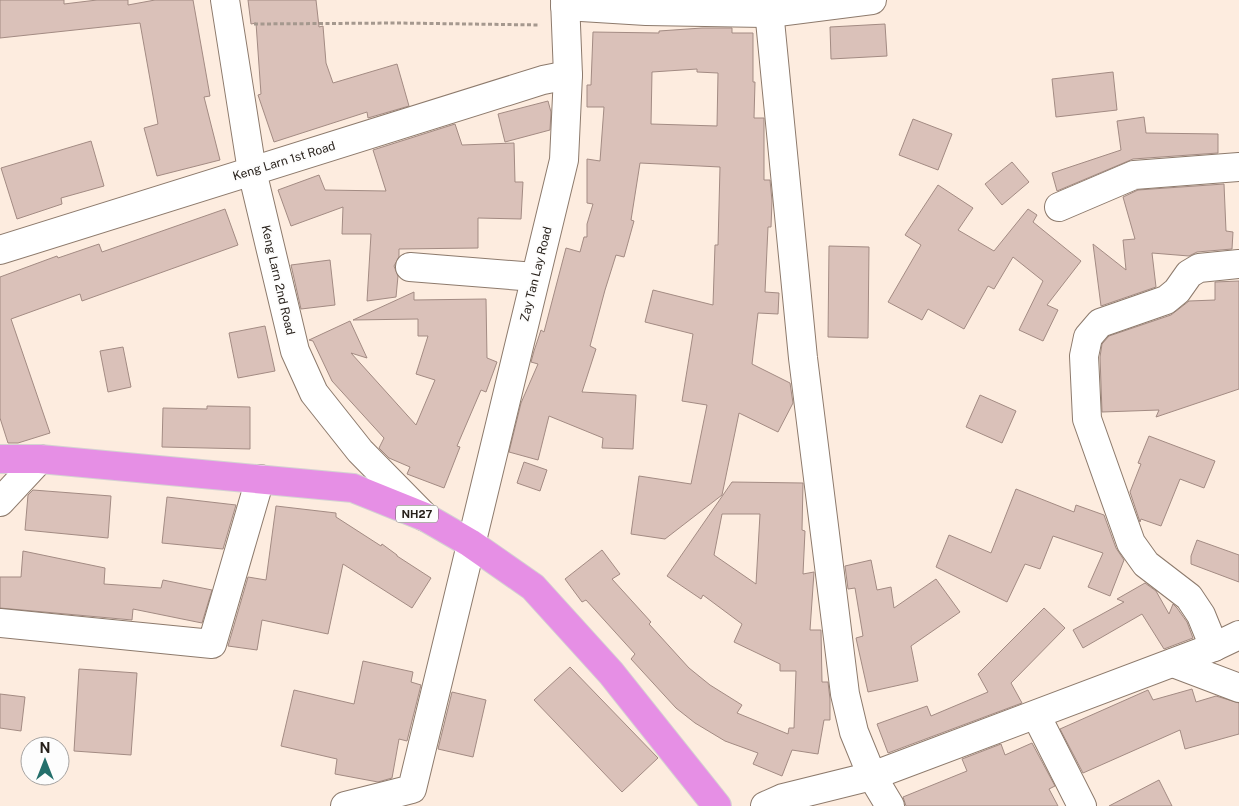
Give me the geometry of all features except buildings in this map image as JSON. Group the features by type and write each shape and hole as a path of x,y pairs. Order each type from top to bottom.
{"highway":[{"name":"NH27","path":"0,459 40,459 353,488 424,517 470,543 533,587 611,673 708,799"}],"street":[{"path":"565,10 646,11 872,0"},
{"path":"769,6 803,358 845,694 854,732 872,776 890,806"},
{"name":"Zay Tan Lay Road","path":"409,797 564,160 568,75 565,10"},
{"name":"Keng Larn 2nd Road","path":"226,12 252,171 294,350 314,393 360,452 424,517"},
{"name":"Keng Larn 1st Road","path":"0,250 533,83 568,75"},
{"path":"1059,207 1134,175 1239,167"},
{"path":"1214,647 1201,615 1189,597 1146,564 1131,543 1087,419 1084,356 1088,337 1100,323 1166,300 1177,291 1189,274 1199,268 1239,264"},
{"path":"410,267 535,277"},
{"path":"0,502 40,459"},
{"path":"0,624 212,644 260,479"},
{"path":"765,806 783,798 872,776 1214,647 1239,635"},
{"path":"1173,662 1239,688"},
{"path":"1036,715 1082,806"},
{"path":"345,806 409,797"}],"path":[{"path":"226,12 398,23 565,10"}]}
